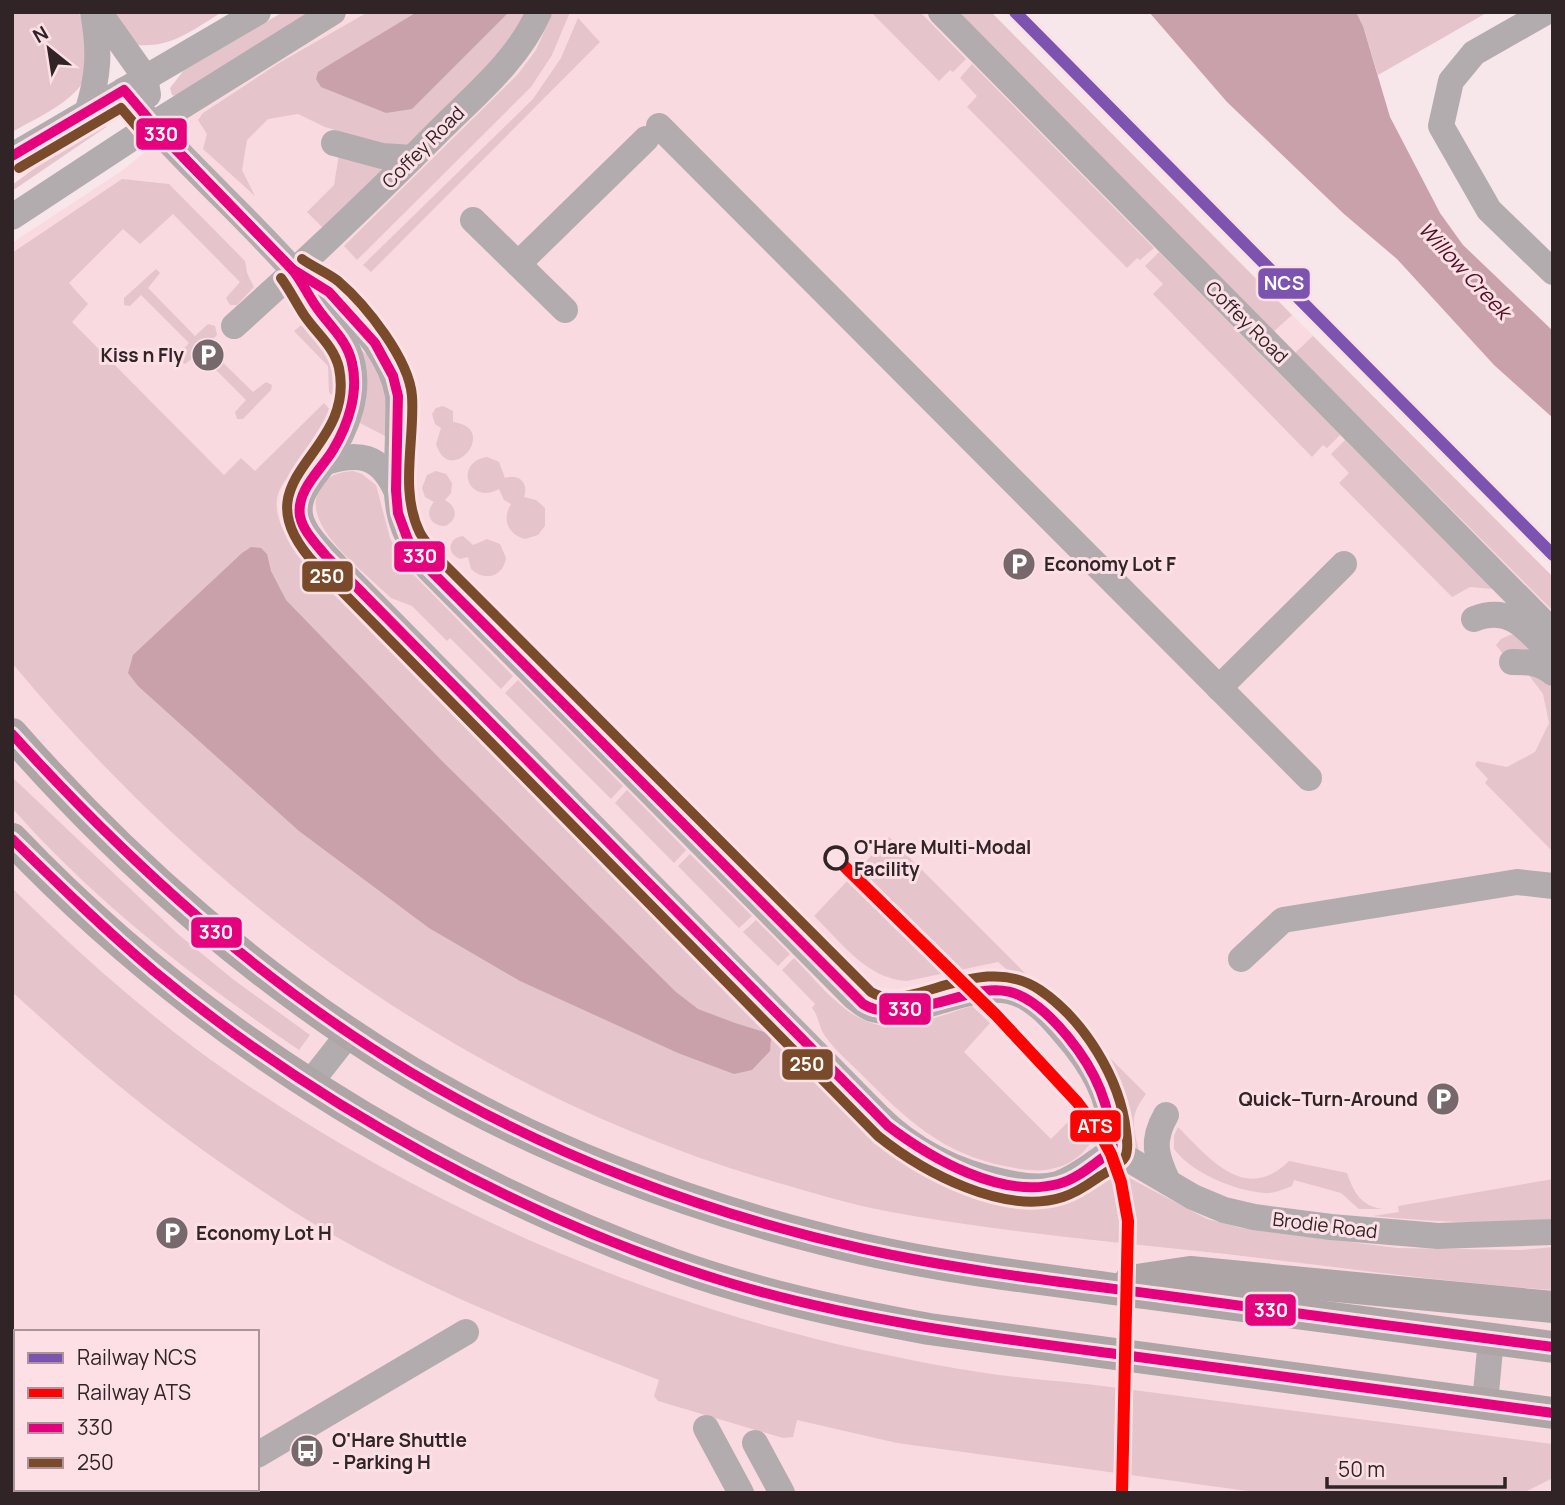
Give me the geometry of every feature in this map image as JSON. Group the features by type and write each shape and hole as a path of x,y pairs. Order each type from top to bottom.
{"main road":[{"path":"12,734 159,886 249,958 350,1032 410,1072 507,1124 627,1177 739,1216 825,1240 960,1268 1553,1347"},
{"path":"12,839 52,881 136,956 197,1005 375,1126 521,1201 673,1265 774,1296 929,1329 1553,1413"},
{"path":"1096,1286 1190,1272 1553,1307"}],"street":[{"path":"87,113 98,73 99,41 93,12"},
{"path":"99,12 152,125 294,271 315,306 347,348 354,373 354,394 349,419 324,463 311,476 302,497 300,514 305,527 319,547 888,1126 908,1142 961,1171 1017,1185 1050,1186 1059,1183 1080,1173 1113,1150 1109,1109 1094,1070 1044,1011 1023,996 996,990 980,991 891,1011 870,1009 854,997 428,568 408,540 398,513 398,396 393,376 376,343 329,292 294,271"},
{"path":"12,156 258,12"},
{"path":"12,217 152,125 333,12"},
{"name":"Coffey Road","path":"234,326 412,158 514,55 529,34 539,12"},
{"name":"Coffey Road","path":"941,12 1553,632"},
{"path":"1546,12 1474,53 1451,81 1441,126 1489,210 1553,272"},
{"path":"518,264 652,133 1309,778"},
{"path":"334,143 382,156 412,158"},
{"path":"473,220 565,310"},
{"path":"324,463 340,457 359,456 376,462 388,472 396,490"},
{"path":"1219,688 1344,564"},
{"path":"1474,619 1487,614 1502,613 1525,628 1553,656"},
{"path":"1512,662 1534,662 1553,673"},
{"path":"1241,959 1283,920 1517,883 1553,886"},
{"path":"310,1083 350,1032"},
{"path":"1166,1115 1159,1128 1157,1158 1168,1182"},
{"name":"Brodie Road","path":"1113,1150 1193,1197 1224,1210 1254,1217 1438,1236 1553,1232"},
{"path":"259,1454 466,1332"},
{"path":"1485,1403 1491,1339"},
{"path":"706,1428 741,1493"},
{"path":"755,1443 782,1492"}],"shaded area":[{"path":"12,12 78,12 82,19 87,69 84,80 68,98 12,132"},
{"path":"114,12 222,12 192,31 162,44 138,45"},
{"path":"283,12 309,12 179,97 172,95 170,88 184,70"},
{"path":"354,12 991,12 1553,577 1553,1493 12,1493 12,243 123,170 202,106 282,51"},
{"path":"368,12 528,12 509,47 407,145 396,148 325,127 298,114 268,119 247,140 242,170 255,196 203,149 207,134 198,120 203,113 279,63"},
{"path":"553,12 570,12 552,55 531,87 357,260 344,246 518,74 536,50"},
{"path":"871,12 920,12 966,59 939,81"},
{"path":"959,12 991,12 1292,315 1273,332"},
{"path":"1356,12 1488,12 1378,75"},
{"path":"578,18 600,42 371,272 363,265 533,99 561,58"},
{"path":"972,64 1154,248 1127,268 967,107 977,96 960,78"},
{"path":"100,117 109,120 106,127 12,191 12,185 88,129 86,125"},
{"path":"339,154 388,166 324,229 307,212 334,185"},
{"path":"122,179 169,184 245,261 254,287 237,305 230,305 226,298 240,282 173,214 140,244 123,229 69,283 88,304 72,322 224,475 241,458 255,471 324,403 337,417 325,437 294,470 280,490 277,501 278,515 284,531 831,1082 949,1176 1095,1178 1105,1173 1118,1172 1207,1219 1241,1228 1397,1248 1520,1250 1553,1247 1553,1290 1430,1279 974,1225 875,1209 765,1179 654,1141 548,1094 447,1039 351,977 259,908 172,832 90,751 12,663 12,253"},
{"path":"1159,252 1340,435 1327,448 1323,445 1312,457 1153,294 1163,284 1145,266"},
{"path":"156,269 160,273 148,288 195,336 208,324 215,326 217,335 206,346 253,392 266,382 272,385 271,390 243,419 237,419 235,412 246,400 199,353 185,364 178,359 189,343 141,295 130,306 124,305 124,298"},
{"path":"313,325 330,342 339,360 341,405 329,392 328,366 294,331 300,326"},
{"path":"1313,336 1553,577 1553,611 1295,353"},
{"path":"362,351 378,368 382,378 387,437 360,423"},
{"path":"443,406 453,411 453,422 467,427 473,434 468,452 460,458 451,460 443,456 436,444 441,428 435,424 432,414 436,408"},
{"path":"1345,440 1492,589 1470,587 1452,597 1339,483 1349,473 1331,454"},
{"path":"487,457 499,462 505,478 515,477 522,480 525,487 524,497 536,500 545,508 545,526 538,535 525,539 510,530 507,515 511,504 504,500 499,489 488,493 473,488 468,474 470,466"},
{"path":"353,471 362,474 376,485 390,538 406,567 513,676 501,689 450,638 447,641 412,606 391,598 346,557 324,530 316,501 320,488 334,475"},
{"path":"436,471 446,474 452,483 451,493 445,500 455,513 445,526 436,524 430,518 429,510 434,502 425,497 422,488 427,475"},
{"path":"463,536 473,545 487,539 500,544 506,558 501,570 493,576 482,575 471,569 468,557 460,559 455,556 451,550 452,543"},
{"path":"1510,635 1516,635 1538,652 1503,654 1496,645"},
{"path":"1525,670 1553,685 1553,852 1485,783 1488,779 1475,765 1477,761 1507,767 1535,752 1549,723 1543,694"},
{"path":"518,680 623,786 611,799 505,693"},
{"path":"12,777 179,935 234,980 310,1035 299,1050 222,996 148,938 77,876 12,808"},
{"path":"627,790 686,850 674,863 615,803"},
{"path":"889,837 1146,1094 1137,1109 1134,1121 1139,1151 1137,1152 1120,1096 1107,1069 1076,1029 1024,978 1012,974 998,962 907,981 893,979 879,974 856,958 814,916"},
{"path":"690,854 752,916 739,928 678,866"},
{"path":"12,888 148,1011 196,1049 271,1101 432,1194 603,1271 779,1329 930,1364 1553,1444 1553,1478 1523,1493 1262,1493 897,1443 797,1420 793,1437 783,1438 658,1401 654,1396 659,1380 469,1303 332,1234 243,1178 133,1097 12,992"},
{"path":"756,920 790,954 778,966 743,932"},
{"path":"794,958 840,1005 867,1022 882,1026 899,1026 972,1006 990,1023 964,1052 1051,1139 1078,1112 1095,1135 1090,1144 1076,1158 1059,1167 1029,1170 979,1159 939,1141 903,1114 829,1042 812,1008 815,1004 782,970"},
{"path":"1178,1127 1216,1163 1243,1178 1258,1178 1273,1173 1289,1161 1347,1173 1352,1187 1364,1202 1383,1209 1359,1209 1341,1193 1294,1180 1292,1186 1267,1193 1227,1184 1192,1166 1174,1149 1174,1136"},
{"path":"1553,1179 1553,1219 1463,1222 1373,1216 1399,1212 1398,1206"}],"water":[{"path":"417,12 509,12 412,109 386,113 321,87 316,79 318,72"},
{"name":"Willow Creek","path":"1149,12 1356,12 1363,26 1390,117 1440,213 1463,245 1553,331 1553,418 1494,365 1397,259 1344,214 1227,102"},
{"path":"251,547 261,548 267,554 271,571 286,600 441,760 676,992 698,1009 767,1033 771,1038 770,1051 752,1070 734,1074 678,1053 520,981 429,928 299,831 138,686 128,673 133,655"}],"rail line":[{"name":"NCS","path":"1015,12 1553,555"},
{"name":"ATS","path":"836,858 996,1015 1077,1102 1098,1130 1111,1154 1121,1182 1128,1221 1122,1493"}],"transit line":[{"name":"330","path":"12,156 124,90 164,137 292,269"},
{"name":"250","path":"19,168 121,108 139,129"},
{"name":"330","path":"152,125 292,269"},
{"name":"250","path":"281,278 304,315 329,346 339,368 340,398 331,424 292,487 287,509 294,535 316,565 878,1136 896,1150 965,1187 1016,1201 1063,1197 1084,1187 1123,1160 1126,1154 1126,1131 1108,1071 1085,1034 1056,1002 1040,990 1017,979 994,976 970,979 905,996 887,997 871,992 439,559 420,533 410,500 412,396 403,366 373,318 349,291 334,278 302,259"},
{"name":"330","path":"292,269 329,292 375,343 393,376 398,396 398,513 408,540 428,568 863,1004 876,1010 894,1011 927,1006 989,990 1007,991 1025,998 1045,1013 1068,1037 1094,1076 1109,1119 1113,1150 1087,1170 1065,1182 1036,1187 1014,1186 991,1181 946,1163 888,1126 326,556 304,527 300,507 310,481 333,450 343,430 351,408 354,374 346,347 292,269"},
{"name":"330","path":"12,734 150,874 249,960 301,1000 410,1072 463,1102 517,1130 630,1178 746,1218 805,1235 938,1264 1553,1347"},
{"name":"330","path":"12,839 100,924 155,972 285,1069 429,1156 581,1229 657,1259 780,1297 875,1318 1019,1341 1553,1413"}],"place":[{"name":"Kiss n Fly","path":"208,355"},
{"name":"Economy Lot F","path":"1019,564"},
{"name":"O'Hare Multi-Modal Facility","path":"836,858"},
{"name":"Quick–Turn-Around","path":"1443,1099"},
{"name":"Economy Lot H","path":"172,1233"},
{"name":"O'Hare Shuttle - Parking H","path":"307,1451"}]}
